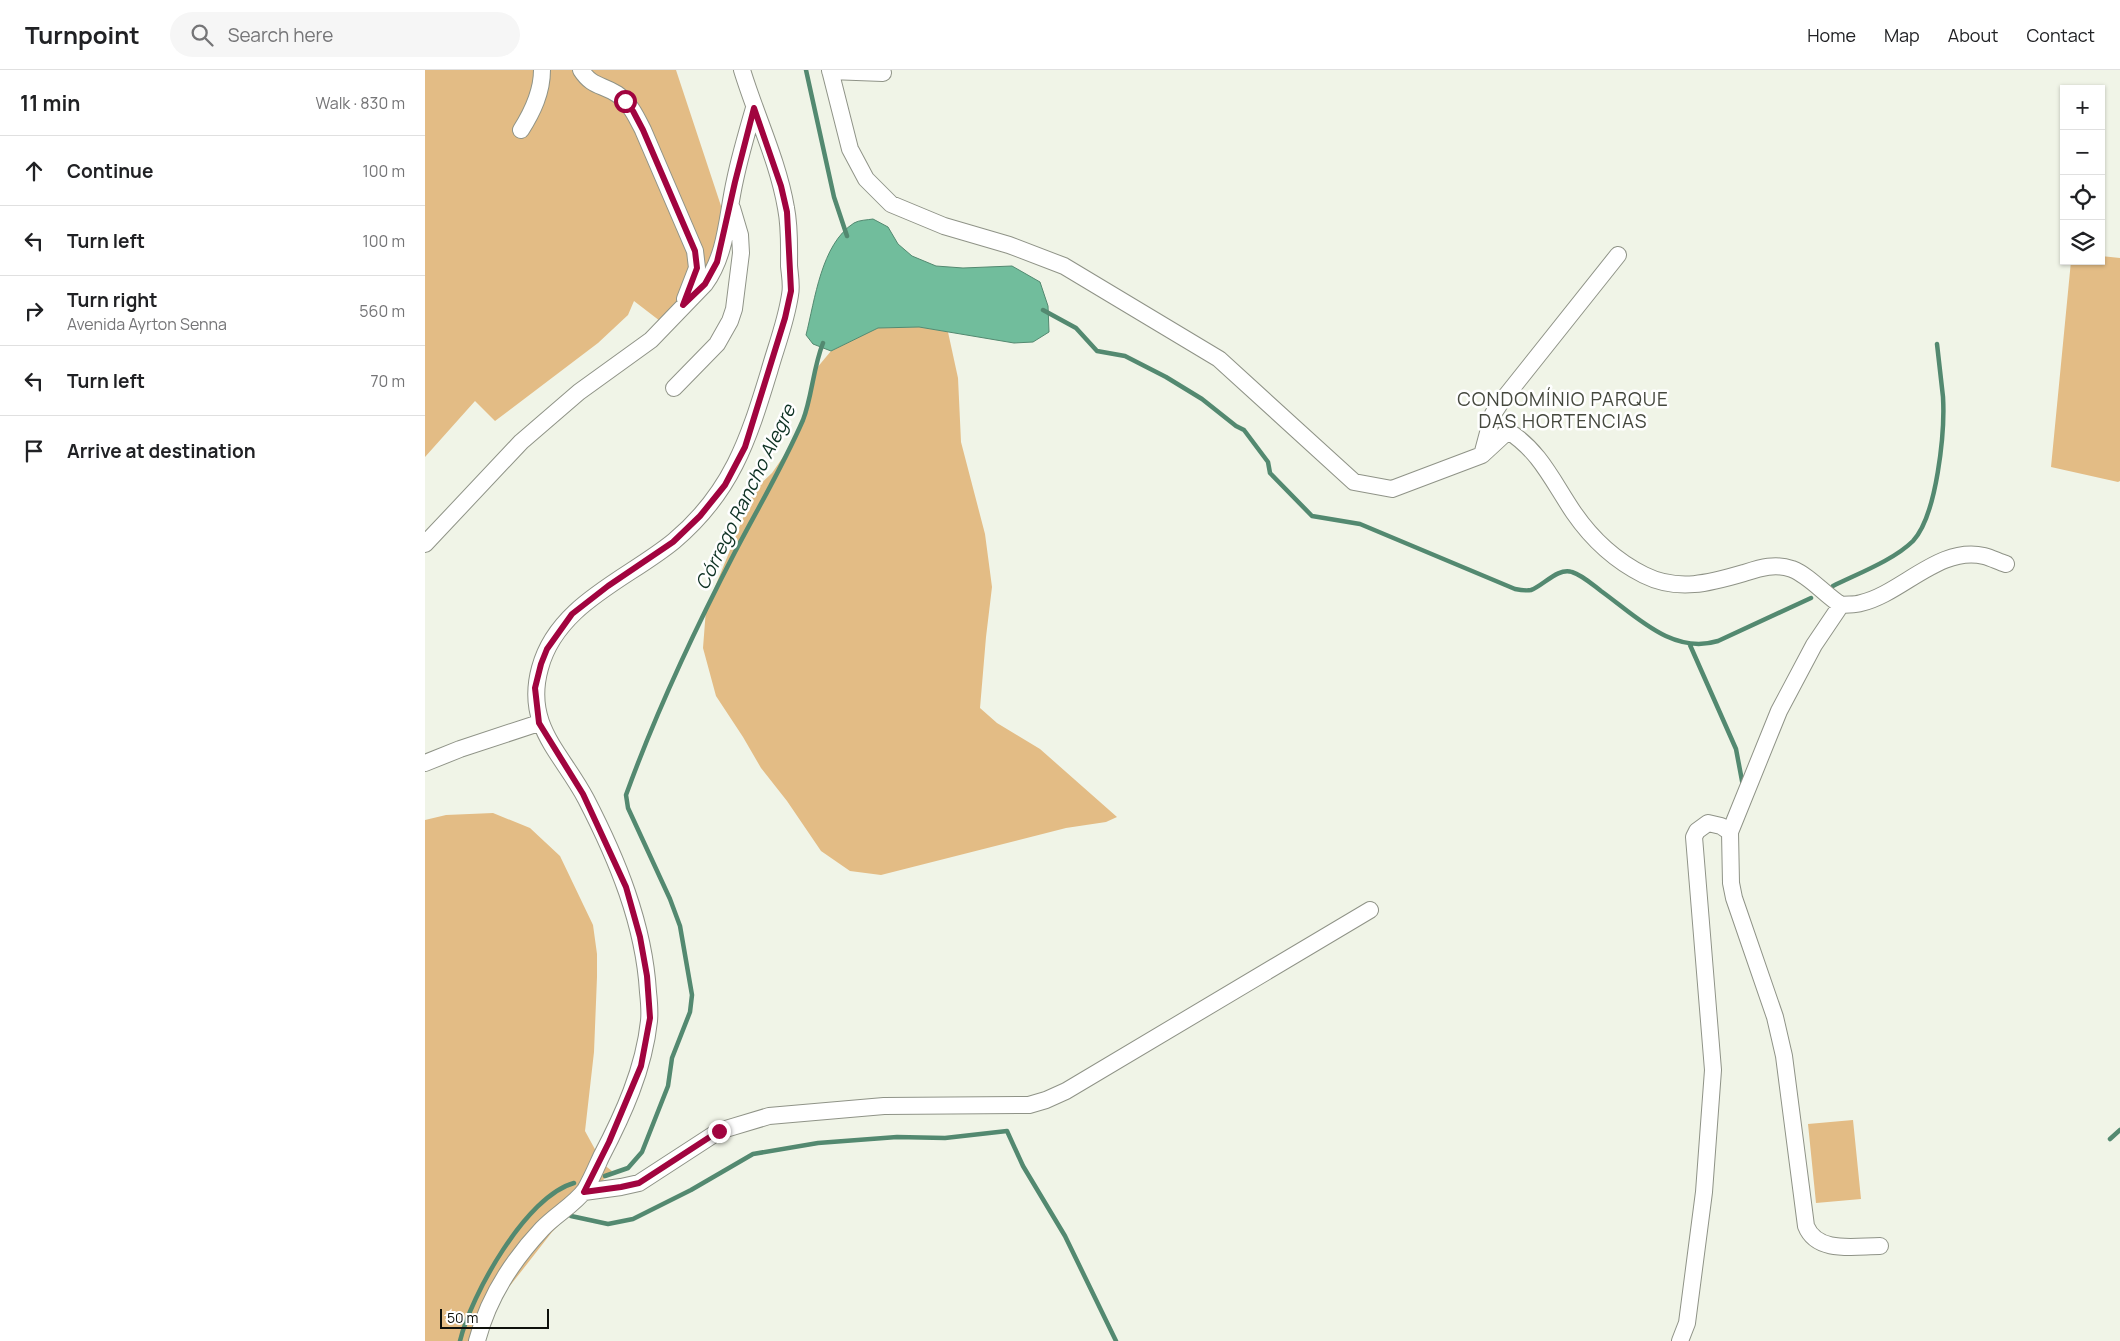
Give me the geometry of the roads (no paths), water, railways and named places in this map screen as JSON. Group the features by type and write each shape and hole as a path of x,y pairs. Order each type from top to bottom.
{"street":[{"path":"521,130 539,94 543,70"},
{"path":"581,70 587,80 594,85 615,93 633,111 690,236 695,251 697,268 683,305"},
{"path":"477,1341 489,1304 517,1259 543,1228 584,1192 609,1142 641,1066 650,1018 647,976 640,937 626,887 583,794 539,723 535,688 547,649 572,614 608,586 673,542 700,516 725,485 745,447 754,421 785,318 791,291 787,212 781,186 742,70"},
{"path":"883,73 830,71 850,149 866,179 891,204 944,226 1009,245 1064,266 1219,359 1353,482 1392,489 1483,455 1508,431 1523,440 1535,452 1575,514 1607,550 1645,575 1664,583 1684,586 1704,584 1764,567 1779,566 1793,570 1805,577 1841,605 1860,604 1881,596 1934,565 1957,556 1984,556 2006,564"},
{"path":"425,544 521,442 579,392 651,340 705,284 717,262 742,149 754,108"},
{"path":"674,388 717,344 730,321 734,309 741,253 740,235 731,205"},
{"path":"1483,455 1493,414 1501,402 1618,255"},
{"path":"1841,605 1814,645 1779,711 1730,832 1731,883 1734,898 1775,1017 1784,1056 1806,1226 1809,1234 1821,1243 1842,1246 1880,1246"},
{"path":"425,763 460,749 539,723"},
{"path":"1680,1341 1687,1323 1704,1192 1713,1070 1694,838 1697,831 1707,823 1715,823 1730,832"},
{"path":"584,1192 639,1183 719,1131 769,1116 884,1106 1029,1104 1046,1100 1066,1091 1369,910"}],"waterway":[{"path":"806,70 834,197 847,236"},
{"name":"Córrego Rancho Alegre","path":"1043,310 1076,328 1097,351 1125,356 1166,377 1202,399 1236,426 1244,430 1268,462 1270,473 1312,516 1360,524 1515,589 1531,590 1556,574 1567,571 1572,572 1580,575 1655,631 1685,643 1701,644 1718,641 1811,598"},
{"name":"Córrego Rancho Alegre","path":"605,1176 628,1168 642,1152 668,1086 672,1058 690,1012 692,995 680,926 670,899 628,808 626,795 650,733 690,642 803,420 823,343"},
{"name":"Córrego Rancho Alegre","path":"1833,586 1896,554 1913,541 1921,529 1934,493 1943,431 1943,397 1937,344"},
{"path":"1690,645 1736,749 1743,786"},
{"path":"2110,1139 2120,1130"},
{"path":"571,1216 608,1224 633,1219 691,1190 753,1154 818,1143 897,1137 945,1138 1007,1131 1023,1166 1065,1236 1116,1341"},
{"name":"Córrego Rancho Alegre","path":"460,1341 476,1299 488,1274 503,1250 537,1207 556,1192 574,1183"}],"district":[{"name":"CONDOMÍNIO PARQUE DAS HORTENCIAS","path":"1563,410"}]}
